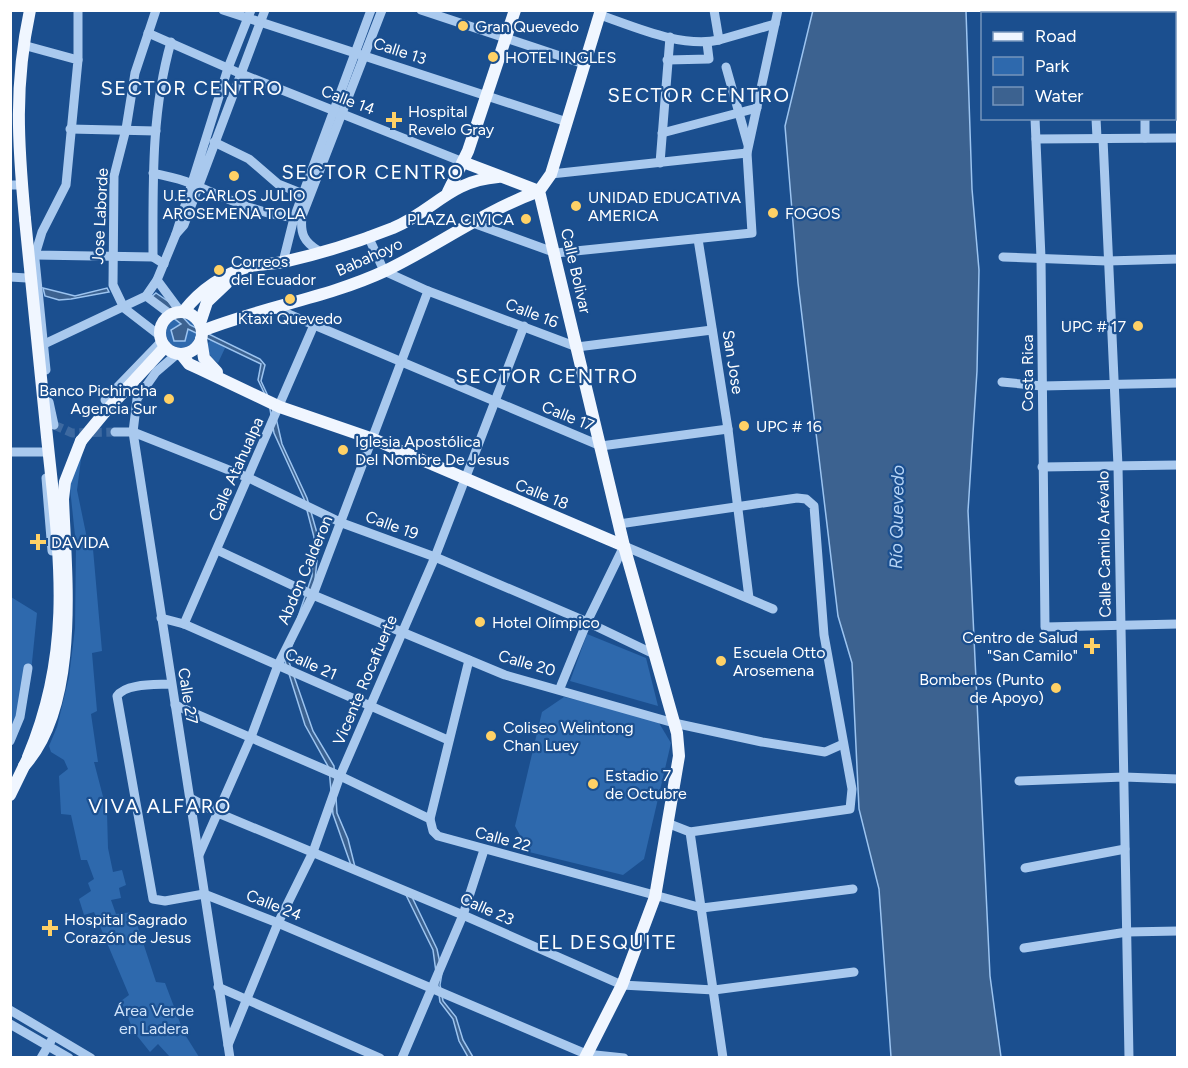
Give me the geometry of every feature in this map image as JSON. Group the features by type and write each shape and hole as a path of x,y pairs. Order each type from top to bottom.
{"main road":[{"path":"10,795 26,761 48,702 55,673 61,617 52,483 25,219 16,185 17,107 23,45 30,10"},
{"path":"448,194 463,162 487,96 514,10"},
{"path":"539,191 551,174 601,13"},
{"name":"Calle 14","path":"463,162 539,191"},
{"path":"169,348 161,322 178,312 218,281 252,266 283,262 368,236 419,215 470,181 498,177"},
{"name":"Babahoyo","path":"201,331 339,288 384,271 512,201 539,191"},
{"name":"Calle Bolivar","path":"539,191 556,253 624,546 674,723 679,756 655,897 622,985 586,1056"},
{"path":"52,483 105,406 169,348 194,350 207,302 216,291 261,265"},
{"path":"178,312 196,317 201,331"},
{"name":"Calle 18","path":"201,331 202,353 207,364 232,384"},
{"name":"Calle 18","path":"169,348 189,364 280,407 373,439 624,546"},
{"path":"26,761 39,749 60,681 68,615 63,499 65,482 81,441"}],"street":[{"path":"35,255 42,232 66,185 78,60 78,10"},
{"name":"Jose Laborde","path":"124,308 113,285 114,176 126,129 135,73 156,10"},
{"name":"Calle 13","path":"223,10 249,15 260,24 360,54 567,122"},
{"path":"194,185 214,142 265,10"},
{"path":"360,54 371,10"},
{"path":"283,262 360,54 382,10"},
{"path":"421,10 584,64"},
{"path":"714,10 719,40"},
{"path":"748,149 778,10"},
{"path":"601,13 670,37 707,43 775,24"},
{"path":"39,346 146,296 157,280 176,234 184,225 228,69 249,15"},
{"name":"Calle 14","path":"148,33 239,74 463,162"},
{"path":"660,163 670,37"},
{"path":"153,257 153,173 156,131 163,71 171,42"},
{"path":"667,60 708,59 707,43"},
{"path":"23,45 78,60"},
{"path":"473,223 556,253 698,239 753,231 748,149 726,67"},
{"path":"662,133 757,108"},
{"path":"319,251 304,240 298,217 303,194 337,114"},
{"name":"Costa Rica","path":"1035,120 1041,258 1045,627 1122,626"},
{"name":"Calle Camilo Arévalo","path":"1096,120 1100,139 1118,466 1129,1058"},
{"path":"1145,120 1145,138"},
{"path":"70,129 156,131"},
{"path":"1036,139 1178,138"},
{"path":"214,142 249,159 278,184 303,194"},
{"path":"551,174 660,163 748,149"},
{"path":"153,173 298,217"},
{"path":"25,219 35,255 39,409 55,582 52,660 42,705 27,746 26,761"},
{"path":"25,219 27,278 35,291"},
{"path":"368,236 384,271"},
{"name":"San Jose","path":"698,239 728,429 749,598"},
{"path":"35,255 153,257 164,264"},
{"path":"1003,257 1107,261 1178,259"},
{"name":"Calle 16","path":"384,271 428,291 577,347 712,330"},
{"path":"10,277 27,278"},
{"path":"157,280 178,312"},
{"path":"35,291 29,299 54,425 39,409"},
{"name":"Abdon Calderon","path":"199,856 251,737 278,666 313,595 428,291"},
{"path":"146,296 178,312"},
{"path":"105,406 169,348 124,308"},
{"name":"Calle 17","path":"273,308 601,446 728,429"},
{"name":"Calle Atahualpa","path":"184,624 314,325"},
{"name":"Vicente Rocafuerte","path":"228,1045 245,998 278,923 313,852 340,776 435,557 524,326"},
{"name":"Calle 27","path":"169,348 137,399 133,432 230,1058"},
{"path":"1002,382 1042,386 1178,383"},
{"name":"Calle 19","path":"116,432 133,432 249,478 342,523 435,557 587,622 656,655"},
{"path":"10,452 43,452"},
{"path":"1042,467 1178,465"},
{"path":"620,524 797,498 806,499 814,506 824,635 852,789 850,809 690,831 667,823"},
{"path":"560,688 587,622 624,546"},
{"name":"Calle 18","path":"624,546 773,609"},
{"name":"Calle 20","path":"217,550 313,595 505,675 560,688 674,723 806,750 825,752 843,744"},
{"name":"Calle 21","path":"161,618 184,624 448,740"},
{"path":"1122,626 1178,624"},
{"path":"430,819 469,660"},
{"path":"10,741 20,717 28,668"},
{"path":"171,684 120,691 117,696 119,716 150,894 158,901 204,894"},
{"name":"Calle 22","path":"175,705 340,776 430,819 433,831 438,836 655,897 702,908 853,889"},
{"path":"1019,781 1124,777 1178,779"},
{"name":"Calle 23","path":"190,798 218,813 463,915 622,985 714,990 854,972"},
{"path":"690,831 723,1058"},
{"path":"1024,868 1125,849"},
{"path":"402,1058 463,915 484,850"},
{"name":"Calle 24","path":"204,894 432,988 586,1056 624,1058"},
{"path":"1024,948 1127,932 1178,931"},
{"path":"218,987 380,1058"},
{"path":"10,1010 91,1058"},
{"path":"10,1024 69,1058"},
{"path":"41,1058 54,1036"}],"green space":[{"path":"181,318 192,322 196,333 192,344 181,348 170,344 166,333 170,322"},
{"path":"212,339 225,348 218,363 209,352 208,343"},
{"name":"Área Verde en Ladera","path":"82,452 77,490 89,548 93,549 102,651 92,653 97,711 91,714 98,762 94,762 107,812 108,848 113,872 122,870 126,885 119,888 121,898 111,900 116,914 133,912 156,982 165,983 184,1033 199,1057 170,1057 158,1044 150,1052 134,1032 121,1001 129,995 94,912 84,915 79,899 91,891 88,883 94,879 87,860 81,860 71,815 61,814 59,776 68,769 64,760 51,752 49,746 57,727 69,677 75,628 76,545 70,488 71,477"},
{"path":"11,597 37,613 30,682 11,749"},
{"path":"587,634 646,658 658,706 570,681"},
{"name":"Estadio 7 de Octubre","path":"564,697 656,718 671,743 644,859 623,875 529,852 515,826 542,712"}],"water":[{"name":"Río Quevedo","path":"813,10 966,11 972,189 979,270 977,371 968,511 990,976 1001,1057 891,1057 879,889 859,809 852,663 838,616 798,283 785,126"},
{"path":"43,288 75,296 107,288 109,292 59,300 45,296"},
{"path":"156,293 169,302 190,325 260,359 265,365 261,381 274,409 282,444 307,498 319,540 314,590 291,648 289,662 313,731 334,766 337,813 348,839 355,867 411,895 437,949 442,973 440,985 443,1001 456,1017 463,1040 473,1057 468,1057 459,1041 453,1019 440,1002 433,950 405,893 353,871 333,814 329,768 305,725 284,658 312,576 314,537 304,499 274,433 269,403 258,380 261,364 188,329 185,341 174,341 171,330 181,324 149,299"}],"tunnel":[{"path":"54,425 72,433 115,432"}],"place":[{"name":"Gran Quevedo","path":"463,26"},
{"name":"HOTEL INGLES","path":"493,57"},
{"name":"Hospital Revelo Gray","path":"394,120"},
{"name":"U.E. CARLOS JULIO AROSEMENA TOLA","path":"234,176"},
{"name":"UNIDAD EDUCATIVA AMERICA","path":"576,206"},
{"name":"FOGOS","path":"773,213"},
{"name":"PLAZA CIVICA","path":"526,219"},
{"name":"Correos del Ecuador","path":"219,270"},
{"name":"Ktaxi Quevedo","path":"290,299"},
{"name":"UPC # 17","path":"1138,326"},
{"name":"Banco Pichincha Agencia Sur","path":"169,399"},
{"name":"UPC # 16","path":"744,426"},
{"name":"Iglesia Apostólica Del Nombre De Jesus","path":"343,450"},
{"name":"DAVIDA","path":"38,542"},
{"name":"Hotel Olímpico","path":"480,622"},
{"name":"Centro de Salud \"San Camilo\"","path":"1092,646"},
{"name":"Escuela Otto Arosemena","path":"721,661"},
{"name":"Bomberos (Punto de Apoyo)","path":"1056,688"},
{"name":"Coliseo Welintong Chan Luey","path":"491,736"},
{"name":"Estadio 7 de Octubre","path":"593,784"},
{"name":"Hospital Sagrado Corazón de Jesus","path":"50,928"}],"district":[{"name":"SECTOR CENTRO","path":"192,88"},
{"name":"SECTOR CENTRO","path":"699,95"},
{"name":"SECTOR CENTRO","path":"373,172"},
{"name":"SECTOR CENTRO","path":"547,376"},
{"name":"VIVA ALFARO","path":"160,806"},
{"name":"EL DESQUITE","path":"608,942"}]}
